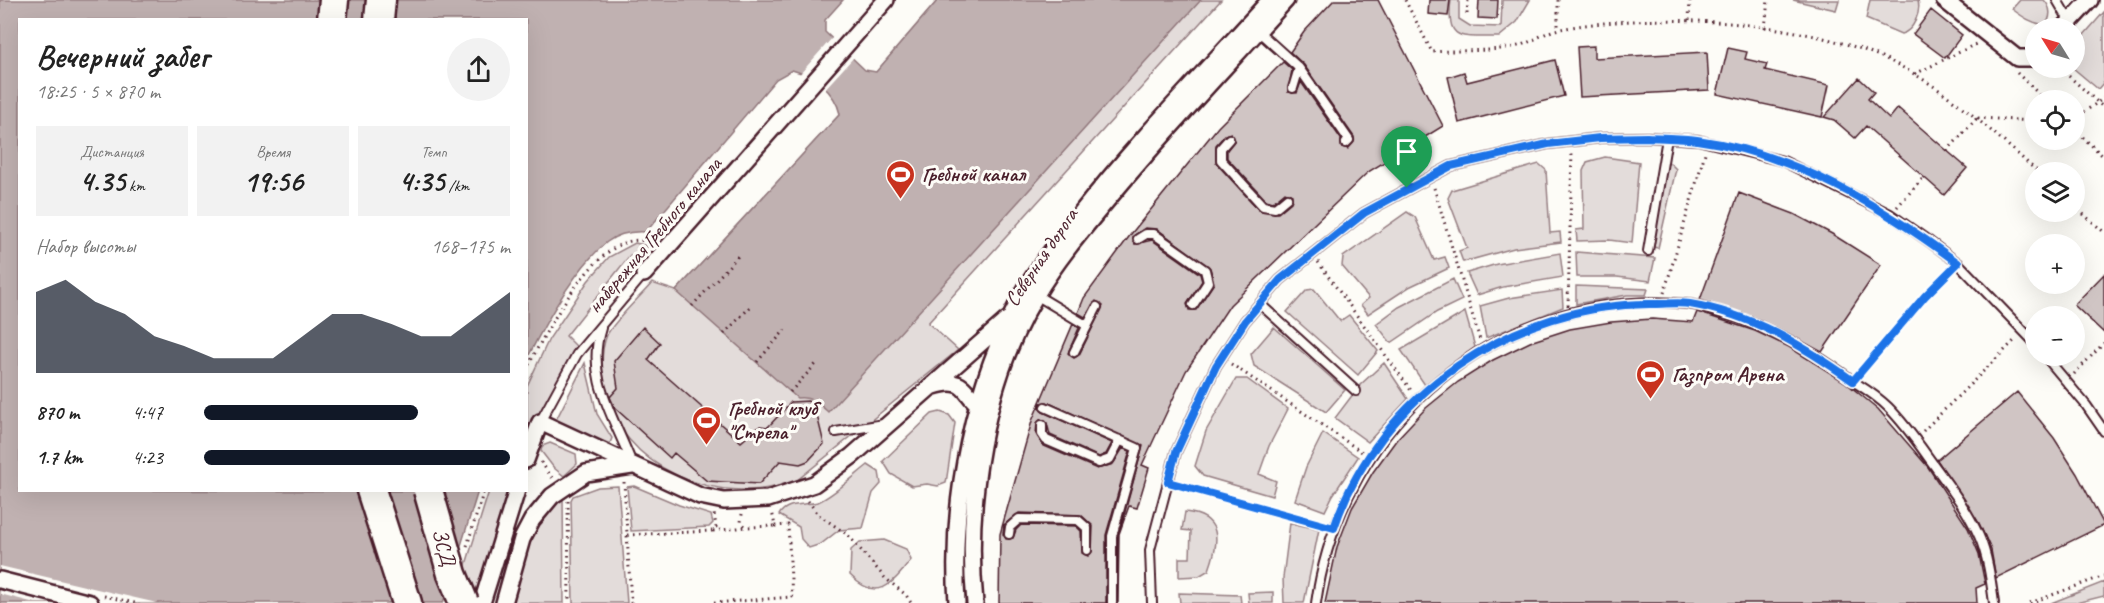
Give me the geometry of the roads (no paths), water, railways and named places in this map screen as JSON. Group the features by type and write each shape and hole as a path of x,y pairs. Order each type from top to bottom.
{"highway":[{"path":"332,18 334,0"},
{"path":"379,18 381,0"},
{"path":"372,492 407,603"},
{"name":"ЗСД","path":"429,492 452,574 464,603"}],"street":[{"name":"набережная Гребного канала","path":"644,274 886,0"},
{"name":"Северная дорога","path":"957,603 957,535 960,505 985,407 1017,317 1044,260 1093,198 1270,0"},
{"name":"Северная дорога","path":"1017,317 1102,206 1286,0"},
{"path":"1944,0 2017,66 2025,63"},
{"path":"2073,18 2090,0"},
{"path":"528,455 540,422 700,496 724,501 768,499 814,484 852,456 931,387 1017,317"},
{"path":"931,387 952,382 962,386 985,407"},
{"name":"Северная дорога","path":"975,603 971,562 974,507 985,407"},
{"path":"504,603 522,539 538,512 552,496 586,473 632,466"},
{"path":"482,603 516,492"},
{"path":"0,580 90,603"}],"lane":[{"path":"2057,0 2064,18"},
{"path":"1258,31 1299,69 1349,140 1346,143"},
{"path":"1293,88 1299,69"},
{"path":"1152,603 1150,550 1176,452 1221,357 1245,321 1280,280 1364,213 1451,166 1600,138 1667,138 1707,142 1783,161 1890,214 1958,263 2025,332"},
{"path":"1648,251 1667,138"},
{"path":"1226,141 1220,153 1221,160 1263,206 1271,208 1284,202"},
{"path":"1138,238 1154,234 1205,270 1208,282 1193,305"},
{"name":"набережная Гребного канала","path":"632,466 606,408 597,375 595,346 602,323 644,274"},
{"path":"1036,295 1086,325"},
{"path":"1316,603 1321,567 1341,508 1368,457 1418,399 1456,366 1509,334 1567,314 1628,303 1690,304 1748,320 1803,345 1887,405 1915,439 1959,501 1979,537 1994,603"},
{"path":"1260,304 1356,391"},
{"path":"1074,352 1097,307"},
{"path":"540,422 577,354 602,323"},
{"path":"2054,366 2104,431"},
{"path":"1045,407 1137,448 1112,536 1112,603"},
{"path":"836,432 890,423"},
{"path":"1041,426 1046,440 1099,463 1107,461 1114,454 1120,440"},
{"path":"1009,532 1019,519 1078,520 1087,528 1087,550"}],"place":[{"name":"Гребной канал","path":"901,200"},
{"name":"Газпром Арена","path":"1651,400"},
{"name":"Гребной клуб \"Стрела\"","path":"707,446"}]}
